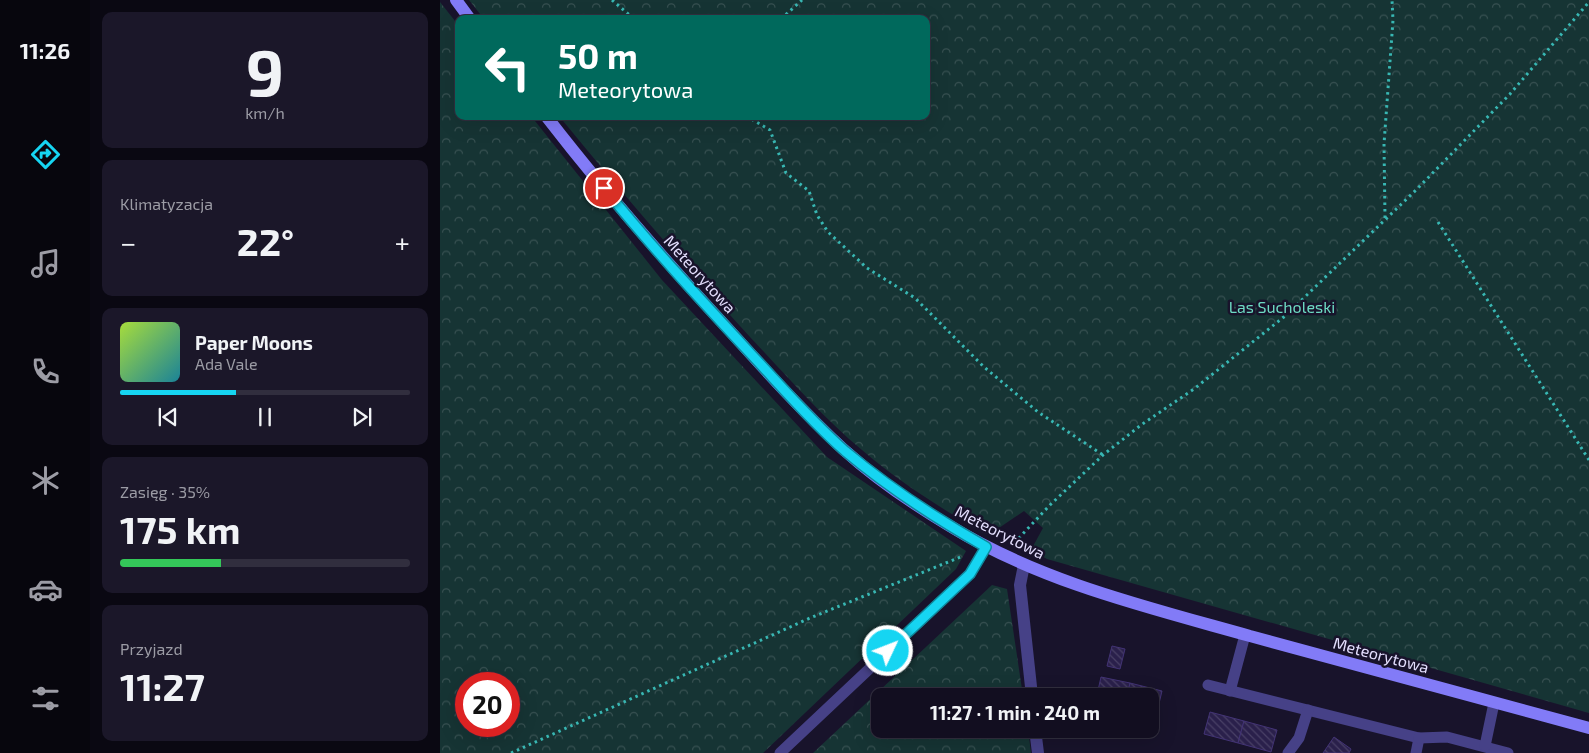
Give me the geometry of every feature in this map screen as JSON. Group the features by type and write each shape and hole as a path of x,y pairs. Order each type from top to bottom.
{"street":[{"path":"456,0 467,15"},
{"name":"Meteorytowa","path":"549,120 638,230 819,426 844,450 892,488 951,527 986,547 1024,565 1096,591 1244,636 1589,728"},
{"path":"1024,565 1020,585 1031,688"},
{"path":"1036,738 1038,753"}],"lane":[{"path":"780,753 970,574 986,547"},
{"path":"1230,691 1244,636"},
{"path":"1208,685 1419,738 1447,737 1508,753"},
{"path":"1485,746 1494,703"},
{"path":"1288,753 1299,738 1308,710"},
{"path":"1416,753 1419,738"}],"path":[{"path":"612,0 629,15"},
{"path":"785,15 802,0"},
{"path":"1385,219 1384,144 1393,20 1392,0"},
{"path":"1011,558 1017,540 1104,455 1141,425 1194,389 1285,316 1510,94 1589,2"},
{"path":"753,120 770,130 786,174 809,191 818,215 828,232 867,268 915,298 984,367 1038,412 1104,455"},
{"path":"1438,222 1589,460"},
{"path":"512,753 810,618 986,547"}],"green space":[{"name":"Las Sucholeski","path":"469,0 1589,0 1589,713 1047,559 1031,550 1043,528 1024,511 990,534 983,533 905,484 832,423 701,283 562,120 930,120 930,15 481,15"},
{"path":"440,2 455,21 455,120 534,120 662,280 827,457 966,551 956,569 763,753 440,753"},
{"path":"992,585 1007,589 1022,688 882,688"},
{"path":"871,699 871,738 1029,738 1031,753 813,753"}],"building":[{"path":"1112,646 1125,649 1120,669 1107,666"},
{"path":"1101,677 1130,683 1129,688 1099,688"},
{"path":"1130,683 1150,688 1129,688"},
{"path":"1159,690 1162,691 1159,703"},
{"path":"1210,712 1244,721 1238,743 1204,734"},
{"path":"1244,721 1277,730 1271,752 1238,743"},
{"path":"1334,737 1351,749 1349,753 1323,753"}],"route":[{"path":"604,188 638,230 689,287 794,401 844,450 920,508 986,547 970,574 888,651"}]}
